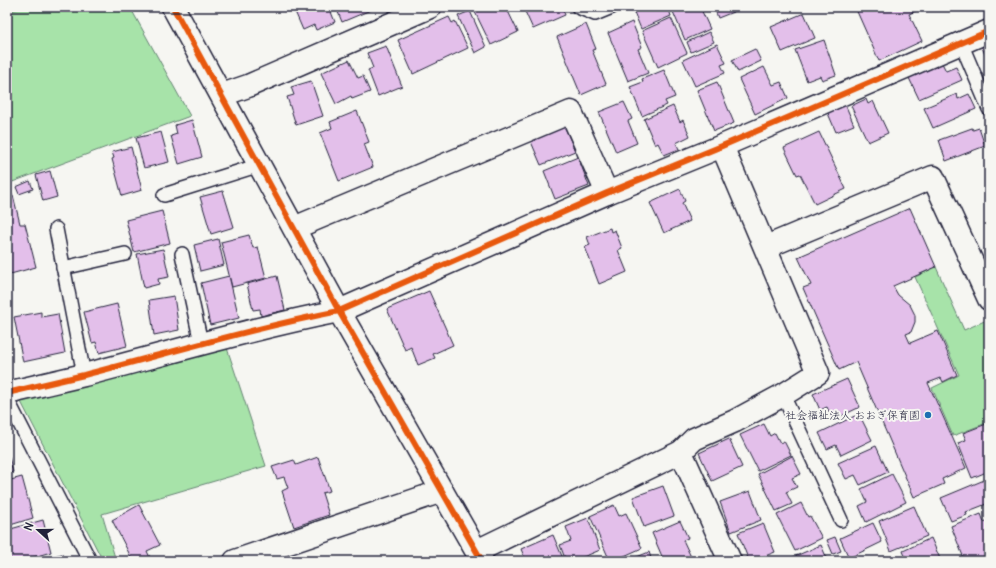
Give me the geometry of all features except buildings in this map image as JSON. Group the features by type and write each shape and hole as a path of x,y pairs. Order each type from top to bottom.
{"street":[{"path":"173,7 339,311 480,556 681,452 694,439 735,421 783,395 818,373 722,146"},
{"path":"222,95 248,86 430,7"},
{"path":"7,393 84,375 200,343 301,318 339,311 607,193 722,146 989,31"},
{"path":"294,228 571,112 607,193"},
{"path":"766,248 934,177 989,299"},
{"path":"681,452 730,561"},
{"path":"235,561 442,491"}],"lane":[{"path":"578,7 595,14 612,7"},
{"path":"961,43 989,109"},
{"path":"164,195 260,166"},
{"path":"56,228 84,375"},
{"path":"63,268 125,254"},
{"path":"182,254 200,343"},
{"path":"783,395 841,520"},
{"path":"7,399 90,561"}],"green space":[{"path":"24,7 130,7 190,116 7,184 7,12"},
{"path":"936,267 964,330 989,319 989,422 953,436 932,388 959,375 915,277"},
{"path":"226,345 266,466 102,514 116,561 103,561 19,398"}],"cycle path":[{"path":"173,7 339,311 482,561"},
{"path":"7,393 84,375 243,333 339,311 607,193 722,146 989,31"}],"place":[{"name":"社会福祉法人 おおぎ保育園","path":"928,415"}]}
